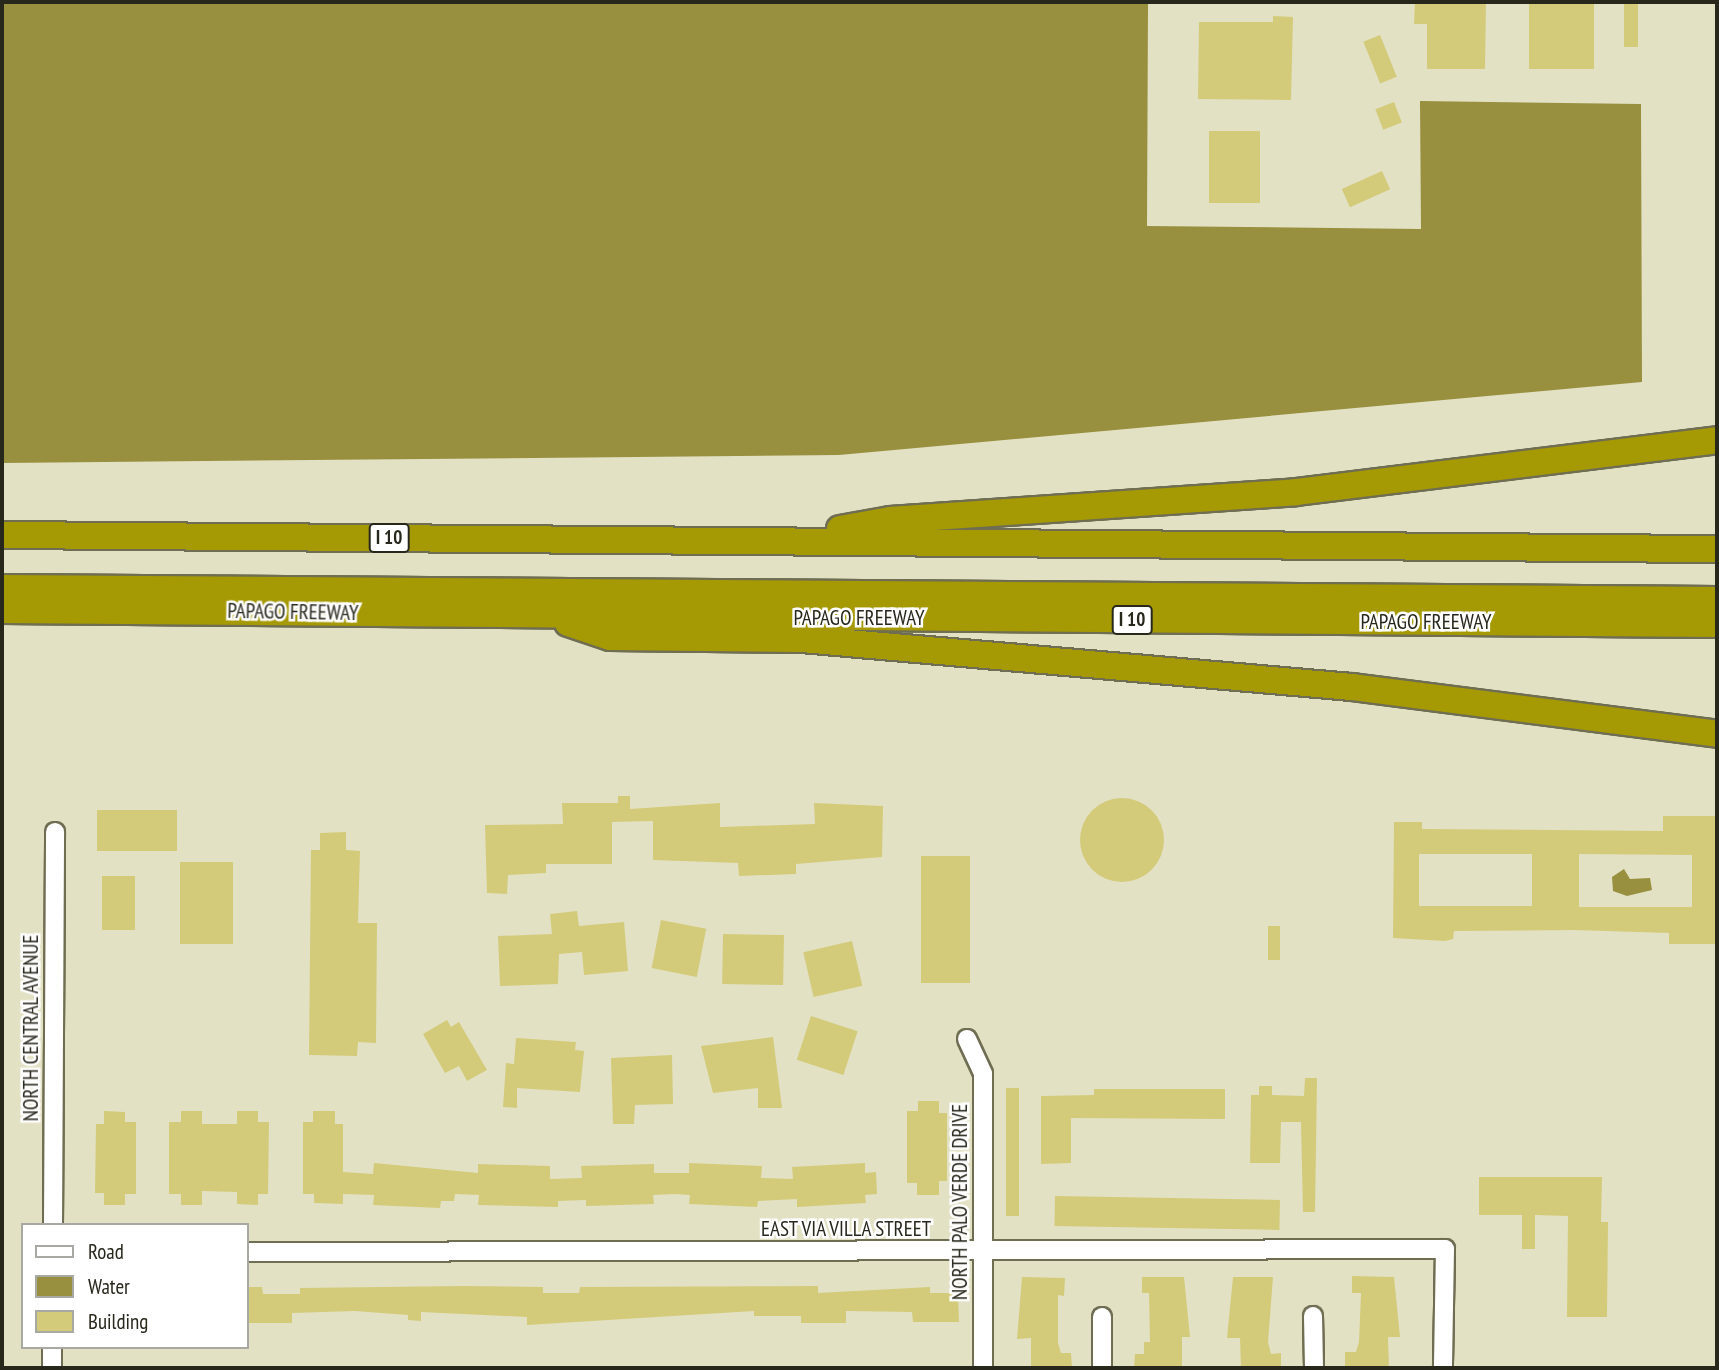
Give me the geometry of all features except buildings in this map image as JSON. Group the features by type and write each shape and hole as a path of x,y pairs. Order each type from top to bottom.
{"highway":[{"path":"776,540 890,520 1296,492 1717,440"},
{"name":"I 10","path":"2,535 1717,549"},
{"path":"2,588 1717,600"},
{"name":"PAPAGO FREEWAY","path":"2,610 1717,624"},
{"path":"546,616 610,637 802,639 1352,687 1717,734"}],"street":[{"name":"NORTH CENTRAL AVENUE","path":"53,1223 55,832"},
{"name":"NORTH PALO VERDE DRIVE","path":"967,1039 984,1074 982,1368"},
{"name":"EAST VIA VILLA STREET","path":"248,1252 1445,1249 1443,1368"},
{"path":"1313,1316 1314,1368"},
{"path":"1102,1317 1102,1368"},
{"path":"52,1349 52,1368"}],"water":[{"path":"2,2 1148,2 1147,226 1421,229 1420,101 1641,104 1642,382 839,455 2,463"},
{"path":"1624,869 1630,879 1650,878 1652,890 1627,896 1613,891 1612,877"}]}
